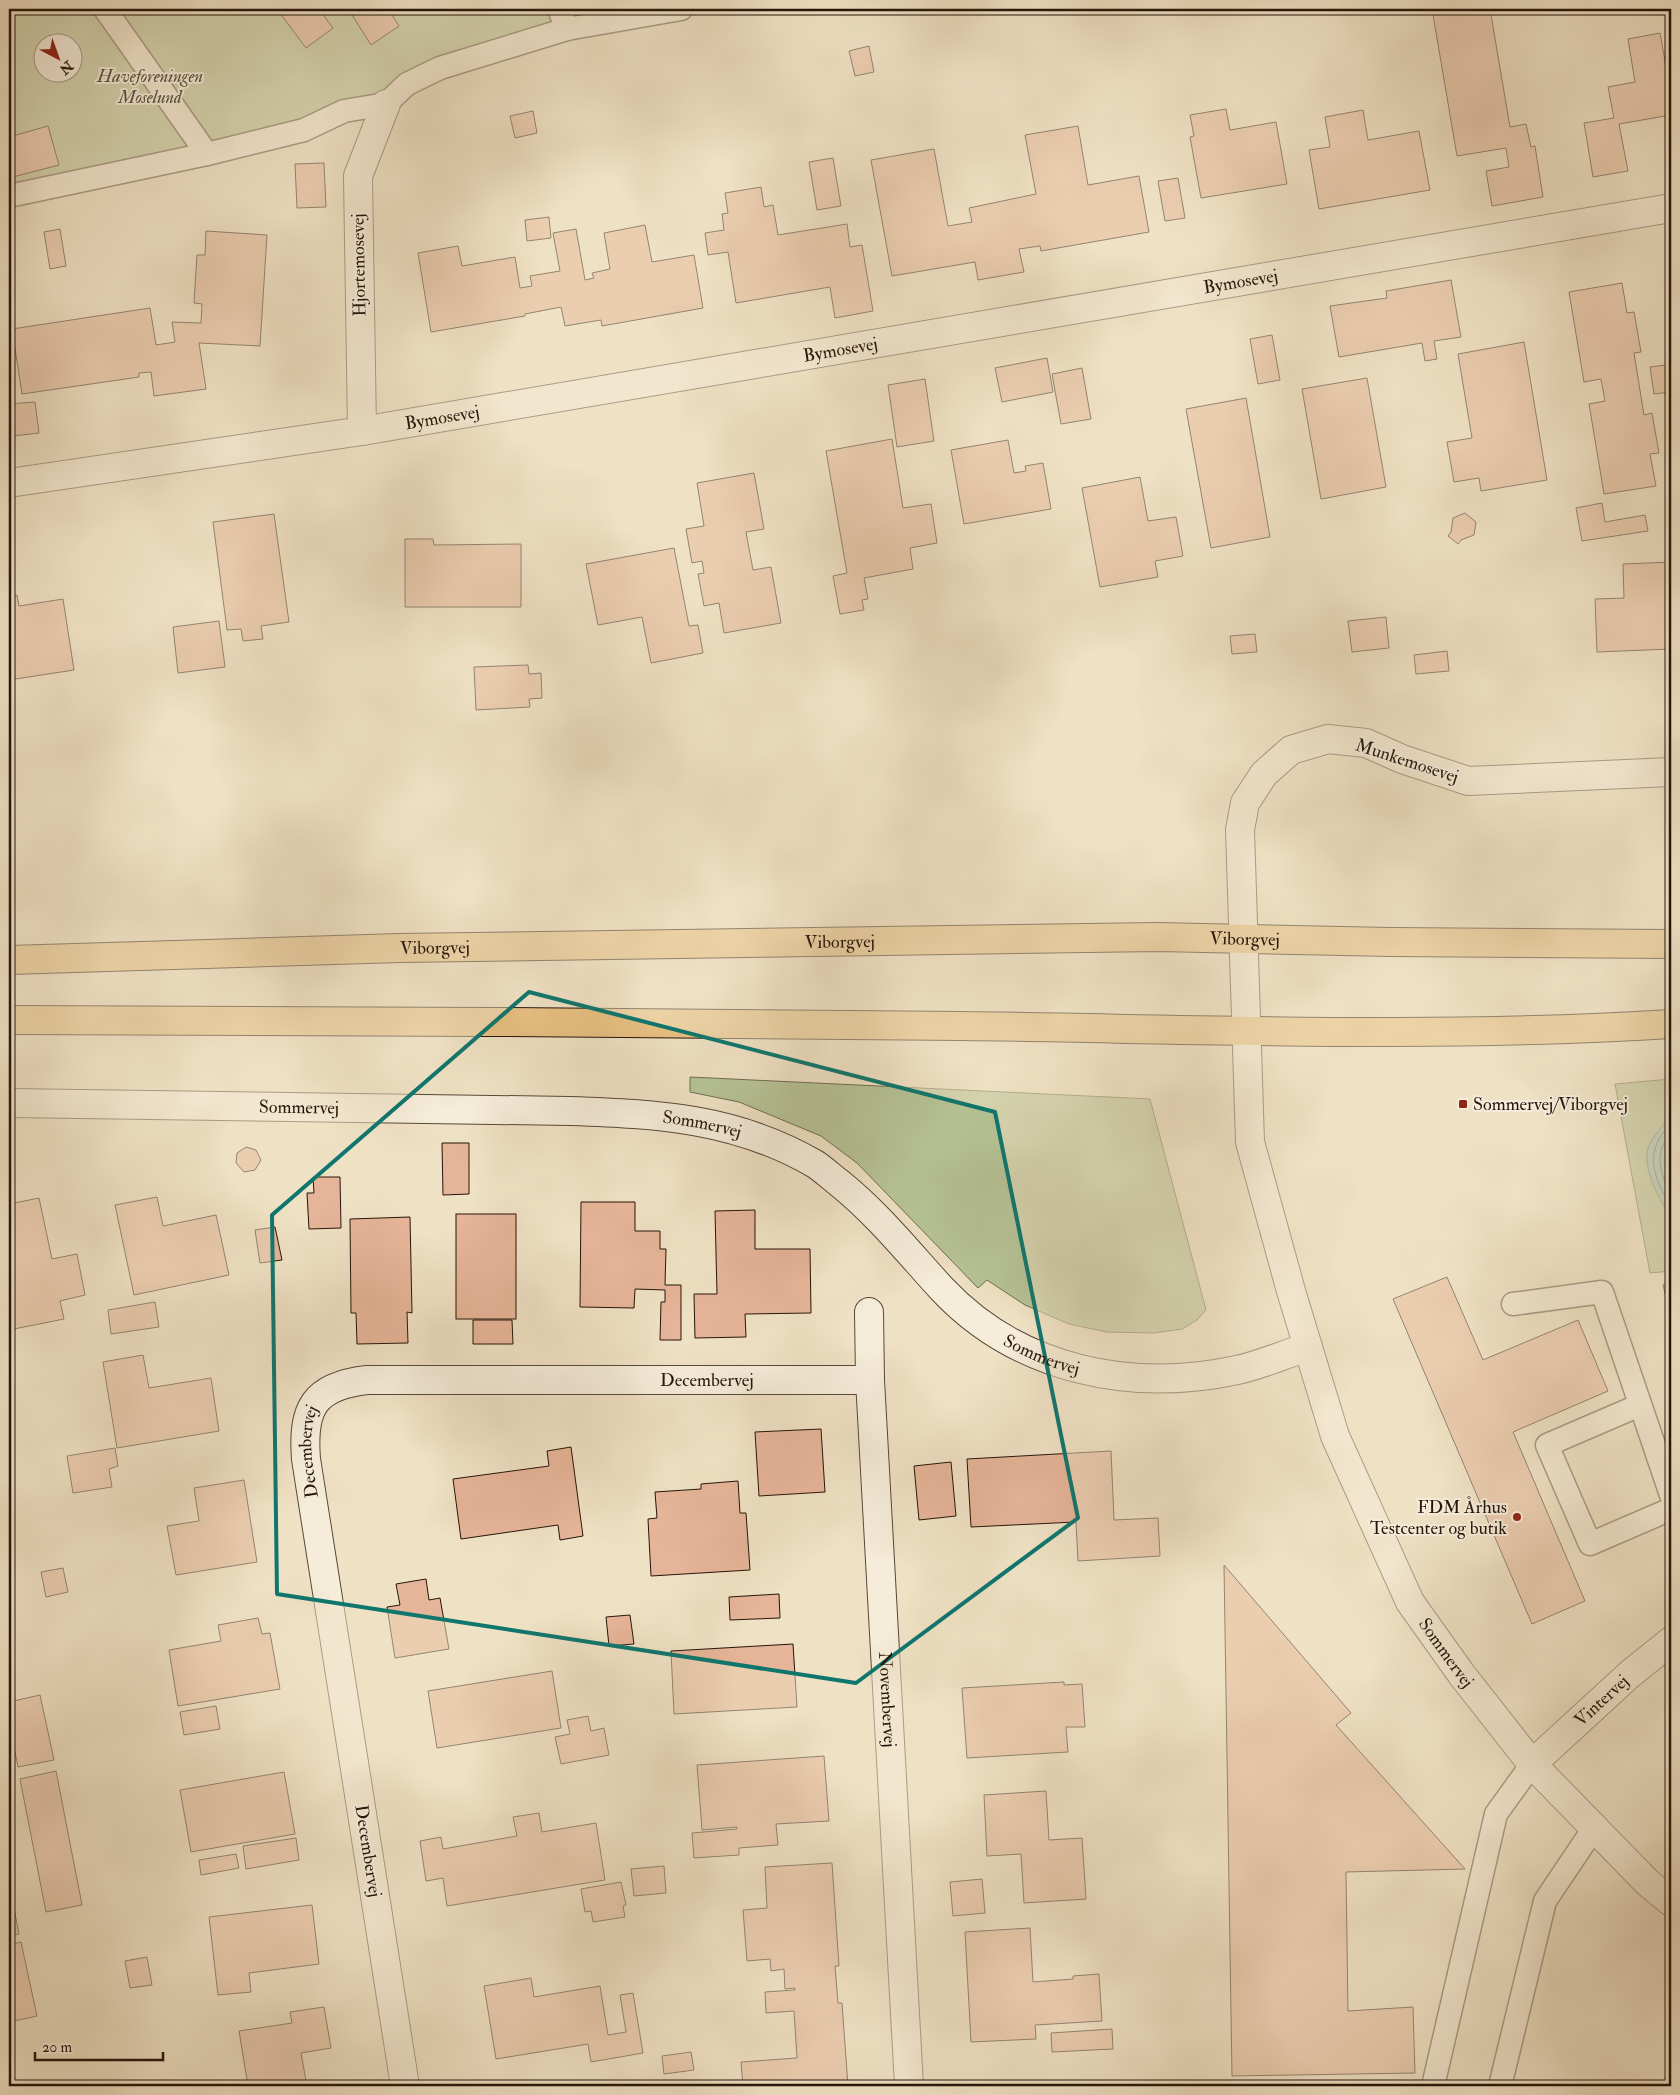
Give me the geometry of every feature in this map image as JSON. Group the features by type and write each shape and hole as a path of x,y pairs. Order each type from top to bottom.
{"main road":[{"name":"Viborgvej","path":"9,960 400,948 1158,937 1391,942 1671,944"},
{"path":"9,1020 707,1023 1369,1033 1568,1030 1671,1024"}],"street":[{"name":"Hjortemosevej","path":"362,431 358,176 386,104"},
{"name":"Bymosevej","path":"9,483 362,431 1671,208"},
{"name":"Munkemosevej","path":"1247,1030 1240,830 1245,803 1264,774 1291,750 1328,739 1366,743 1402,759 1468,781 1671,772"},
{"name":"Sommervej","path":"1247,1030 1250,1142 1308,1347 1335,1436 1410,1602 1462,1675 1532,1764 1648,1883 1671,1902"},
{"name":"Sommervej","path":"9,1103 570,1111 649,1114 689,1119 736,1129 816,1164 850,1192 944,1291 967,1312 1022,1350 1054,1363 1106,1375 1172,1379 1238,1370 1308,1347"},
{"name":"Novembervej","path":"869,1312 870,1380 909,2086"},
{"name":"Decembervej","path":"405,2086 306,1459 304,1434 308,1415 317,1398 332,1387 367,1380 870,1380"},
{"name":"Vintervej","path":"1532,1764 1630,1674 1671,1641"}],"lane":[{"path":"105,9 207,154"},
{"path":"9,196 207,154 304,130 344,111 386,104 407,84 440,68 563,19 681,9"},
{"path":"1513,1304 1602,1292 1671,1495"},
{"path":"1640,1405 1547,1445 1590,1544 1671,1509"},
{"path":"1433,2086 1496,1814 1532,1764"},
{"path":"1500,2086 1545,1901 1594,1828"}],"highlighted area":[{"path":"529,992 995,1112 1078,1518 856,1683 277,1594 272,1215"}],"green space":[{"name":"Haveforeningen Moselund","path":"9,9 681,9 440,68 386,104 9,196"},
{"path":"690,1077 1150,1099 1206,1310 1197,1320 1182,1329 1154,1333 1107,1332 1069,1324 1025,1305 987,1280 978,1288 857,1163 821,1136 739,1102 690,1092"},
{"path":"1671,1079 1671,1271 1650,1273 1615,1084"}],"water":[{"path":"1671,1117 1671,1217 1653,1184 1647,1156 1652,1139"}],"building":[{"path":"277,9 319,9 333,28 306,48"},
{"path":"388,9 399,26 371,45 349,10"},
{"path":"1432,9 1490,9 1510,127 1526,124 1531,147 1535,146 1543,197 1492,206 1486,171 1509,167 1506,148 1457,156"},
{"path":"1660,33 1671,95 1671,115 1619,124 1628,171 1593,177 1584,123 1614,118 1608,87 1635,82 1628,39"},
{"path":"869,46 874,72 855,76 849,51"},
{"path":"1226,109 1230,130 1276,122 1287,184 1201,198 1190,137 1194,136 1190,115"},
{"path":"1363,110 1368,140 1419,131 1430,190 1319,209 1309,150 1330,147 1325,117"},
{"path":"533,111 537,133 515,138 510,116"},
{"path":"48,126 59,165 9,178 9,137"},
{"path":"1078,126 1088,185 1139,176 1149,232 1041,251 1040,246 1019,249 1024,272 978,280 975,262 892,276 871,160 934,149 948,226 972,222 969,208 1036,194 1025,135"},
{"path":"833,158 841,206 817,210 809,162"},
{"path":"324,163 326,207 297,208 295,164"},
{"path":"1178,178 1185,218 1165,221 1158,181"},
{"path":"761,187 764,207 773,205 778,235 847,224 850,247 862,245 873,311 835,318 830,287 736,303 728,252 708,255 705,233 724,230 722,214 728,213 725,193"},
{"path":"549,217 551,238 527,241 525,220"},
{"path":"645,225 652,262 694,255 703,308 602,326 601,320 565,326 561,307 525,314 525,316 431,332 418,253 458,246 462,266 515,257 520,288 532,286 530,276 560,271 553,233 576,229 585,280 594,278 592,273 610,269 604,233"},
{"path":"60,229 66,266 50,269 44,232"},
{"path":"206,231 267,235 260,346 199,343 206,389 154,396 151,372 139,373 139,377 22,394 12,329 150,308 156,345 175,342 172,322 201,323 202,304 194,303 197,255 205,255"},
{"path":"1451,280 1461,337 1434,341 1437,359 1425,361 1422,343 1339,357 1330,306 1387,298 1386,291"},
{"path":"1622,283 1627,313 1634,312 1641,352 1634,353 1644,415 1652,413 1659,453 1650,454 1656,486 1604,494 1589,404 1605,401 1601,379 1584,382 1569,292"},
{"path":"1272,335 1280,380 1258,384 1250,339"},
{"path":"1524,342 1547,480 1481,491 1479,478 1454,482 1447,442 1472,438 1458,354"},
{"path":"1047,358 1053,392 1002,402 995,368"},
{"path":"1666,365 1670,392 1654,394 1650,367"},
{"path":"1082,368 1091,419 1061,424 1052,374"},
{"path":"1367,378 1386,487 1321,499 1302,389"},
{"path":"925,379 934,441 897,447 888,385"},
{"path":"1246,398 1270,537 1211,548 1186,409"},
{"path":"35,402 39,433 13,436 9,404"},
{"path":"892,439 903,508 931,504 937,543 910,548 913,569 864,578 868,599 862,600 864,610 840,614 833,576 847,573 826,451"},
{"path":"1008,440 1014,473 1026,471 1025,466 1043,463 1051,509 964,524 951,450"},
{"path":"754,473 764,529 746,532 753,570 771,567 781,623 724,633 719,603 704,606 698,574 704,573 702,561 692,563 686,529 704,526 697,483"},
{"path":"1140,477 1148,521 1176,517 1183,556 1155,561 1158,577 1100,587 1082,488"},
{"path":"1602,503 1605,522 1645,515 1648,531 1582,541 1576,508"},
{"path":"1465,513 1476,522 1474,535 1461,540 1458,544 1448,536 1451,532 1453,518"},
{"path":"274,514 289,622 261,626 263,639 243,641 241,629 227,630 213,522"},
{"path":"405,539 433,539 434,545 521,544 521,607 405,607"},
{"path":"674,548 689,626 698,625 703,653 651,663 642,617 598,625 586,564"},
{"path":"1671,562 1671,649 1597,652 1595,599 1624,598 1623,564"},
{"path":"17,595 19,606 63,599 74,670 9,680 9,596"},
{"path":"1386,617 1389,648 1352,652 1348,621"},
{"path":"219,621 225,667 178,673 173,627"},
{"path":"1255,634 1257,652 1232,654 1230,636"},
{"path":"1447,651 1449,671 1416,674 1414,655"},
{"path":"528,665 529,674 541,673 542,698 529,699 530,707 476,710 474,667"},
{"path":"442,1143 469,1143 469,1194 443,1195"},
{"path":"246,1147 256,1150 261,1160 255,1170 244,1172 236,1163 237,1153"},
{"path":"313,1177 340,1177 341,1228 309,1229 307,1193 314,1193"},
{"path":"157,1197 163,1226 216,1215 229,1275 134,1295 115,1205"},
{"path":"39,1198 52,1259 77,1254 85,1295 60,1301 64,1319 9,1330 9,1204"},
{"path":"581,1202 635,1202 635,1231 660,1231 660,1249 666,1249 665,1285 681,1285 681,1340 660,1340 661,1302 665,1302 665,1290 635,1289 634,1308 580,1307"},
{"path":"755,1210 755,1249 810,1249 811,1313 745,1314 746,1337 695,1338 694,1294 717,1294 715,1211"},
{"path":"456,1214 516,1214 516,1319 456,1319"},
{"path":"410,1217 412,1313 407,1312 408,1343 357,1344 356,1313 351,1313 350,1219"},
{"path":"275,1227 282,1260 260,1263 255,1230"},
{"name":"FDM Århus Testcenter og butik","path":"1447,1277 1483,1360 1578,1320 1608,1391 1513,1432 1585,1601 1532,1624 1393,1299"},
{"path":"1671,1284 1671,1318 1663,1285"},
{"path":"155,1302 159,1327 111,1334 108,1310"},
{"path":"473,1320 512,1320 513,1344 473,1344"},
{"path":"143,1355 149,1388 211,1378 219,1431 117,1448 103,1362"},
{"path":"821,1429 825,1492 759,1496 755,1432"},
{"path":"571,1447 583,1536 560,1540 558,1525 461,1539 453,1479 549,1466 547,1451"},
{"path":"115,1448 118,1466 109,1469 112,1487 73,1493 67,1456"},
{"path":"1111,1451 1114,1520 1158,1518 1160,1556 1078,1561 1076,1522 971,1527 967,1459"},
{"path":"951,1462 956,1516 919,1520 914,1466"},
{"path":"244,1480 257,1562 176,1575 167,1526 199,1521 194,1488"},
{"path":"738,1481 740,1513 746,1513 750,1570 651,1576 648,1519 657,1518 655,1492 701,1489 701,1484"},
{"path":"1224,1565 1351,1713 1336,1725 1465,1869 1346,1872 1348,2011 1413,2007 1415,2073 1232,2076"},
{"path":"63,1568 68,1592 46,1597 41,1572"},
{"path":"426,1579 429,1600 440,1598 449,1649 395,1658 387,1607 400,1605 396,1584"},
{"path":"779,1594 780,1618 730,1620 729,1597"},
{"path":"630,1615 634,1644 609,1646 606,1617"},
{"path":"258,1618 262,1634 270,1633 280,1689 178,1706 169,1650 221,1641 218,1625"},
{"path":"793,1644 797,1707 674,1714 671,1651"},
{"path":"552,1671 561,1728 437,1748 428,1691"},
{"path":"1064,1682 1064,1685 1082,1684 1085,1727 1066,1727 1068,1752 967,1758 962,1688"},
{"path":"40,1695 54,1760 18,1767 9,1722 9,1702"},
{"path":"216,1706 220,1729 184,1735 180,1712"},
{"path":"588,1716 591,1731 604,1728 609,1755 561,1764 555,1737 570,1734 567,1720"},
{"path":"824,1756 829,1821 776,1824 778,1845 739,1848 739,1855 694,1858 692,1833 737,1829 737,1827 702,1830 697,1765"},
{"path":"56,1771 82,1905 46,1912 20,1779"},
{"path":"284,1772 295,1834 191,1852 180,1790"},
{"path":"1046,1791 1049,1840 1082,1838 1086,1899 1024,1903 1021,1854 987,1856 984,1795"},
{"path":"539,1813 542,1832 596,1823 605,1880 447,1906 443,1878 426,1881 420,1841 441,1837 443,1849 517,1836 513,1817"},
{"path":"296,1838 299,1860 246,1869 243,1846"},
{"path":"236,1854 239,1868 201,1875 199,1860"},
{"path":"832,1863 839,1966 835,1966 838,2003 842,2003 848,2086 743,2086 741,2062 797,2058 794,2011 766,2013 765,1992 795,1990 795,1988 785,1989 784,1969 771,1971 770,1959 747,1961 743,1910 767,1908 765,1867"},
{"path":"664,1866 666,1893 634,1896 631,1869"},
{"path":"982,1879 985,1913 953,1916 950,1882"},
{"path":"621,1882 626,1905 623,1906 625,1917 593,1922 591,1911 585,1912 581,1889"},
{"path":"9,1883 19,1934 9,1936"},
{"path":"312,1905 319,1964 249,1973 251,1992 218,1995 209,1917"},
{"path":"1030,1928 1033,1982 1073,1979 1073,1976 1099,1974 1102,2021 1035,2025 1036,2039 971,2042 965,1932"},
{"path":"21,1942 37,2016 9,2022 9,1945"},
{"path":"147,1957 152,1985 130,1988 125,1961"},
{"path":"531,1978 534,1997 600,1986 608,2035 626,2032 620,1995 633,1993 643,2053 591,2062 588,2044 496,2059 484,1986"},
{"path":"324,2007 331,2048 301,2053 307,2086 248,2086 239,2031 292,2023 290,2012"},
{"path":"1112,2029 1113,2049 1052,2052 1051,2033"},
{"path":"691,2052 694,2070 664,2074 662,2056"}],"place":[{"name":"Sommervej/Viborgvej","path":"1463,1104"},
{"name":"FDM Århus Testcenter og butik","path":"1517,1517"}]}
